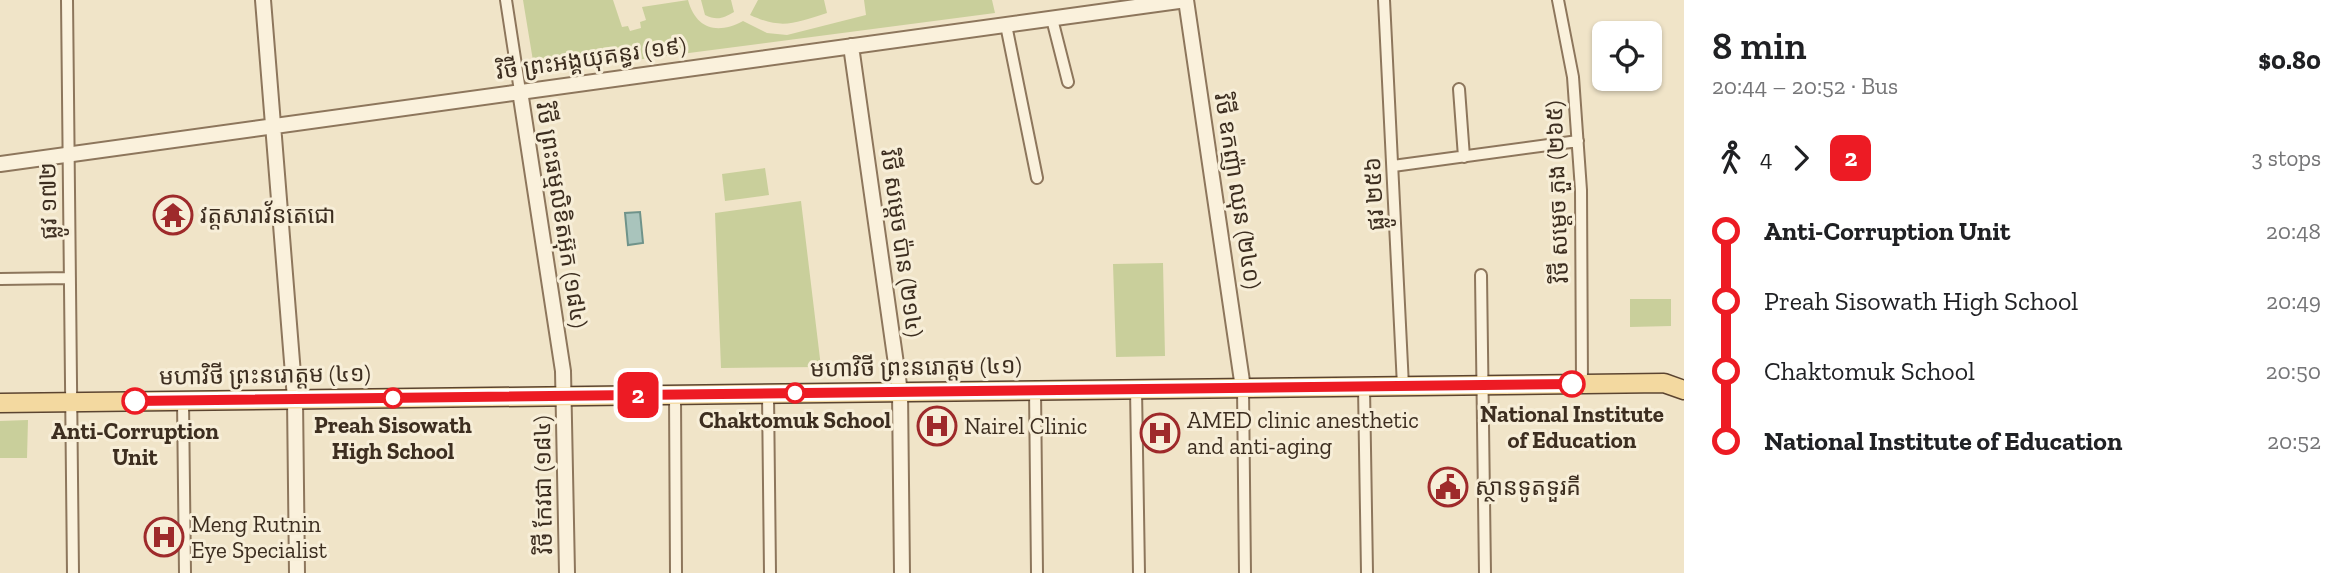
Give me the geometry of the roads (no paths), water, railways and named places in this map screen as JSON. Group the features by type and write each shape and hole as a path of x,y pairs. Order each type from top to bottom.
{"main road":[{"name":"មហាវិថី ព្រះនរោត្តម (៤១)","path":"1664,383 1684,375"},
{"name":"មហាវិថី ព្រះនរោត្តម (៤១)","path":"0,403 1664,383 1684,390"}],"street":[{"name":"ផ្លូវ ១៧២","path":"67,0 73,573"},
{"path":"263,0 295,399 297,573"},
{"name":"វិថី ព្រះធម្មលិខិតអ៊ុក (១៨៤)","path":"506,0 563,371 564,396"},
{"name":"វិថី ព្រះអង្គយុគន្ធរ (១៩)","path":"0,164 520,90 1187,0"},
{"name":"វិថី ឧកញ៉ា ឈុន (២៤០)","path":"1187,0 1243,388"},
{"name":"ផ្លូវ ២៥៦","path":"1384,0 1403,386"},
{"name":"វិថី សម្តេច ភួង (២៦៥)","path":"1559,0 1573,77 1578,141 1582,384"},
{"path":"1052,19 1068,82"},
{"path":"1006,25 1037,178"},
{"name":"វិថី សម្តេច ប៉ាន (២១៤)","path":"851,46 900,392 902,573"},
{"path":"1459,89 1464,157"},
{"path":"1393,166 1578,141"},
{"path":"1481,275 1485,573"},
{"path":"0,279 70,278"},
{"path":"1364,387 1367,573"},
{"path":"1243,388 1245,573"},
{"path":"1136,389 1139,573"},
{"path":"1035,390 1037,573"},
{"path":"768,394 770,573"},
{"path":"675,395 676,573"},
{"name":"វិថី កែវជា (១៨៤)","path":"564,396 567,573"},
{"path":"183,401 185,573"}],"water":[{"path":"640,212 643,243 628,245 625,213"}],"place":[{"name":"វត្តសារាវ័នតេជោ","path":"173,215"},
{"name":"National Institute of Education","path":"1572,384"},
{"name":"Chaktomuk School","path":"795,393"},
{"name":"Preah Sisowath High School","path":"393,398"},
{"name":"Anti-Corruption Unit","path":"135,401"},
{"name":"Nairel Clinic","path":"937,426"},
{"name":"AMED clinic anesthetic and anti-aging","path":"1160,433"},
{"name":"ស្ថានទូតទួរគី","path":"1448,487"},
{"name":"Meng Rutnin Eye Specialist","path":"164,537"}]}
